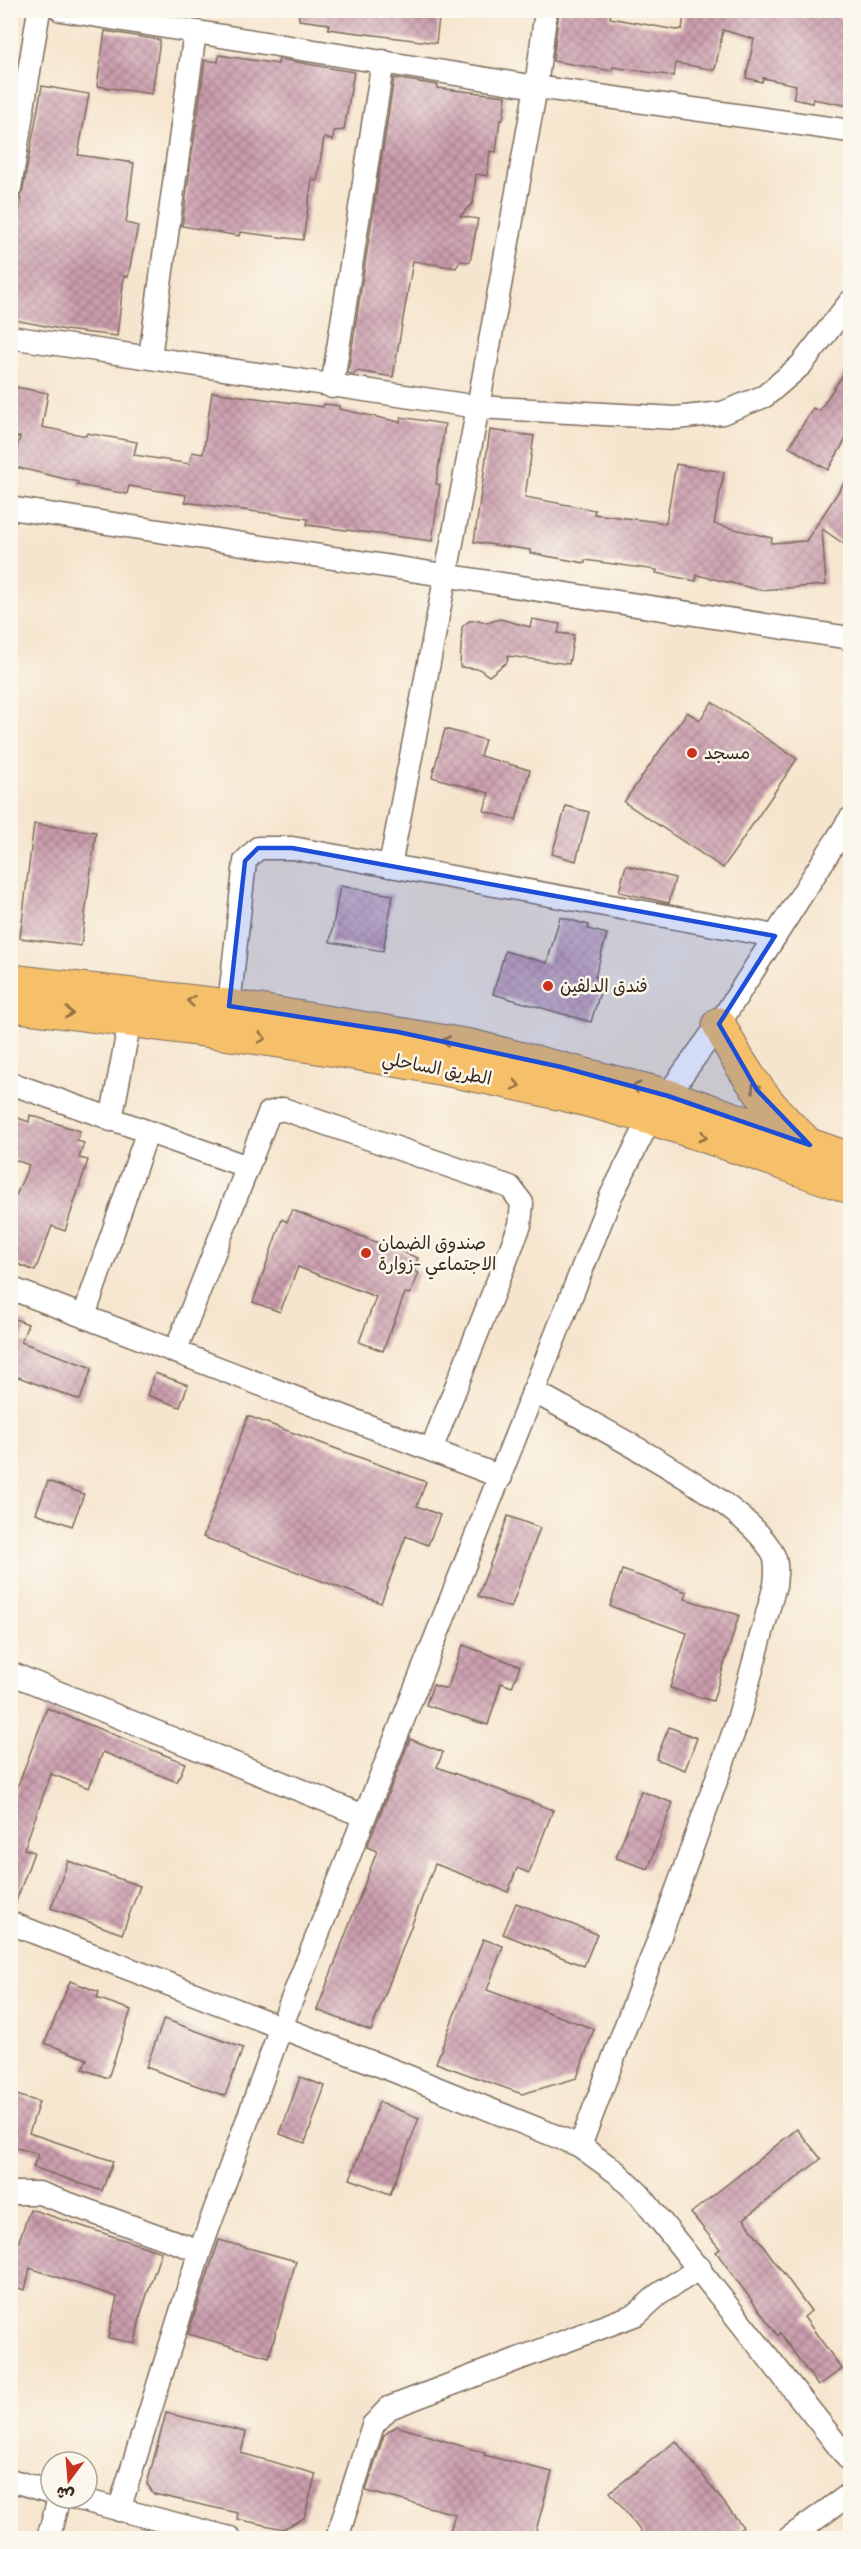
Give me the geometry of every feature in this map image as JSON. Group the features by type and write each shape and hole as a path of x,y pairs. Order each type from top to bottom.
{"highway":[{"name":"الطريق الساحلي","path":"10,981 229,1006 471,1046 659,1108 850,1187"},
{"name":"الطريق الساحلي","path":"10,1005 130,1020 400,1060 580,1099 659,1108 810,1145 850,1159"},
{"path":"719,1024 736,1058 757,1090 781,1119 810,1145"}],"street":[{"path":"10,188 39,10"},
{"path":"61,10 536,87 850,131"},
{"path":"390,866 478,408 536,87 546,10"},
{"path":"150,357 195,32"},
{"path":"332,387 383,61"},
{"path":"10,337 478,408 676,418 722,413 765,396 801,365 850,302"},
{"path":"10,508 850,637"},
{"path":"119,2510 200,2251 281,2027 611,1196 659,1108 719,1024 850,819"},
{"path":"229,1006 245,861 258,848 292,848 775,936"},
{"path":"111,1120 130,1020"},
{"path":"10,1083 248,1167"},
{"path":"176,1352 269,1113 283,1108 510,1187 522,1203 520,1225 431,1450"},
{"path":"84,1316 147,1133"},
{"path":"10,1288 501,1477"},
{"path":"533,1391 695,1484 752,1527 765,1542 776,1562 776,1585 738,1720 663,1928 580,2146"},
{"path":"10,1673 364,1816"},
{"path":"10,1923 281,2027 580,2146 616,2172 640,2195 700,2268 850,2461"},
{"path":"10,2193 39,2193 200,2251"},
{"path":"338,2538 373,2425 389,2408 638,2314 659,2294 700,2268"},
{"path":"10,2480 39,2488"},
{"path":"789,2538 850,2494"},
{"path":"99,2505 230,2538"},
{"path":"48,2538 56,2510"}],"highlighted area":[{"path":"258,848 292,848 775,936 719,1024 757,1090 810,1145 668,1096 561,1067 398,1032 229,1006 245,861"}],"building":[{"path":"299,10 440,10 436,43 328,29 329,24 299,20"},
{"path":"559,10 612,10 610,18 676,30 682,29 685,10 850,10 850,106 813,99 812,103 793,99 796,85 763,78 762,82 746,78 754,39 723,30 715,70 676,63 674,76 613,67 612,71 553,61"},
{"path":"105,31 160,40 152,94 97,86"},
{"path":"219,55 278,64 279,59 354,72 344,130 334,131 333,140 324,138 317,181 312,180 303,240 240,232 239,236 182,226 205,60 218,62"},
{"path":"394,78 438,85 437,88 506,96 503,120 500,120 496,152 490,151 487,176 476,174 473,203 460,216 478,219 470,262 460,261 456,268 413,261 393,377 357,371 353,375 348,373"},
{"path":"42,86 89,94 78,155 134,163 126,223 138,226 128,277 124,276 117,336 65,330 10,319 10,274 21,199 18,199 23,190"},
{"path":"850,364 850,432 828,470 789,447 813,408 819,411"},
{"path":"10,386 48,393 42,427 86,436 87,433 137,442 134,455 190,464 192,452 203,454 212,392 323,407 324,404 340,406 339,409 400,422 401,417 445,424 436,484 440,485 432,541 307,525 308,519 185,502 186,495 129,486 127,494 77,485 78,482 11,466 20,437 10,437"},
{"path":"490,430 534,436 525,497 595,510 594,514 666,523 676,464 724,472 714,524 772,538 771,543 806,541 850,474 850,548 822,529 826,585 760,590 697,575 696,581 656,573 657,570 585,560 585,563 530,553 530,550 474,542"},
{"path":"500,619 530,627 532,619 560,624 558,633 574,635 569,664 508,656 507,662 489,676 479,669 460,667 462,627 469,621 479,620 487,623"},
{"path":"712,702 797,759 723,868 624,802 687,712 700,720"},
{"path":"445,729 485,740 480,756 530,770 516,820 484,811 489,793 432,777"},
{"path":"566,806 589,812 576,861 552,854"},
{"path":"34,824 96,832 81,946 20,938"},
{"path":"626,865 675,878 669,903 619,892"},
{"path":"340,886 393,895 383,951 330,942"},
{"name":"فندق الدلفين","path":"560,917 589,925 588,929 607,934 595,977 604,979 591,1022 493,994 505,951 547,963"},
{"path":"10,1115 29,1122 30,1115 80,1131 77,1141 84,1143 79,1158 88,1160 65,1231 52,1226 35,1271 10,1261 10,1209 29,1165 10,1158"},
{"path":"292,1210 418,1258 413,1271 419,1273 410,1294 405,1293 383,1351 359,1342 376,1297 298,1267 280,1312 253,1302 282,1219 287,1222"},
{"path":"10,1317 28,1324 21,1342 92,1368 80,1400 10,1374"},
{"path":"155,1373 188,1385 180,1407 147,1395"},
{"path":"248,1416 426,1482 417,1506 440,1515 428,1545 406,1536 381,1603 203,1537"},
{"path":"48,1481 84,1494 72,1526 36,1513"},
{"path":"508,1516 540,1528 511,1608 478,1596"},
{"path":"622,1570 687,1592 685,1599 739,1615 713,1701 670,1688 687,1633 610,1606"},
{"path":"463,1645 520,1666 512,1687 501,1683 488,1725 426,1705 433,1685 447,1689"},
{"path":"47,1708 185,1763 177,1782 103,1752 89,1788 51,1774 24,1849 34,1852 13,1910 10,1910 10,1807"},
{"path":"669,1727 697,1738 685,1770 656,1759"},
{"path":"410,1739 443,1752 437,1767 553,1810 529,1873 517,1868 508,1892 435,1864 371,2031 317,2010 377,1851 367,1847"},
{"path":"641,1791 673,1803 648,1869 616,1858"},
{"path":"68,1861 140,1886 122,1934 51,1908"},
{"path":"516,1903 597,1934 584,1966 503,1934"},
{"path":"483,1939 503,1946 487,1990 594,2029 577,2078 522,2094 436,2063"},
{"path":"70,1981 99,1992 97,1998 131,2010 108,2078 83,2069 87,2059 45,2043"},
{"path":"164,2019 243,2048 225,2096 146,2067"},
{"path":"300,2077 325,2086 305,2143 280,2134"},
{"path":"10,2093 39,2102 29,2133 113,2161 102,2191 33,2167 38,2154 10,2146"},
{"path":"379,2102 419,2118 390,2194 350,2179"},
{"path":"797,2129 821,2159 744,2219 811,2311 804,2317 842,2369 818,2386 780,2333 778,2336 716,2252 720,2249 691,2213"},
{"path":"30,2209 161,2252 141,2313 135,2343 108,2338 117,2297 30,2268 25,2290 10,2286 10,2267"},
{"path":"219,2240 296,2261 269,2357 188,2334"},
{"path":"166,2413 246,2432 241,2453 316,2474 304,2518 283,2529 237,2519 238,2513 154,2494 147,2484"},
{"path":"396,2426 485,2453 484,2455 552,2472 534,2538 448,2538 455,2514 366,2491 384,2435"},
{"path":"676,2441 743,2527 728,2538 646,2538 610,2492"}],"place":[{"name":"مسجد","path":"692,753"},
{"name":"فندق الدلفين","path":"548,986"},
{"name":"صندوق الضمان الاجتماعي -زوارة","path":"366,1253"}]}
